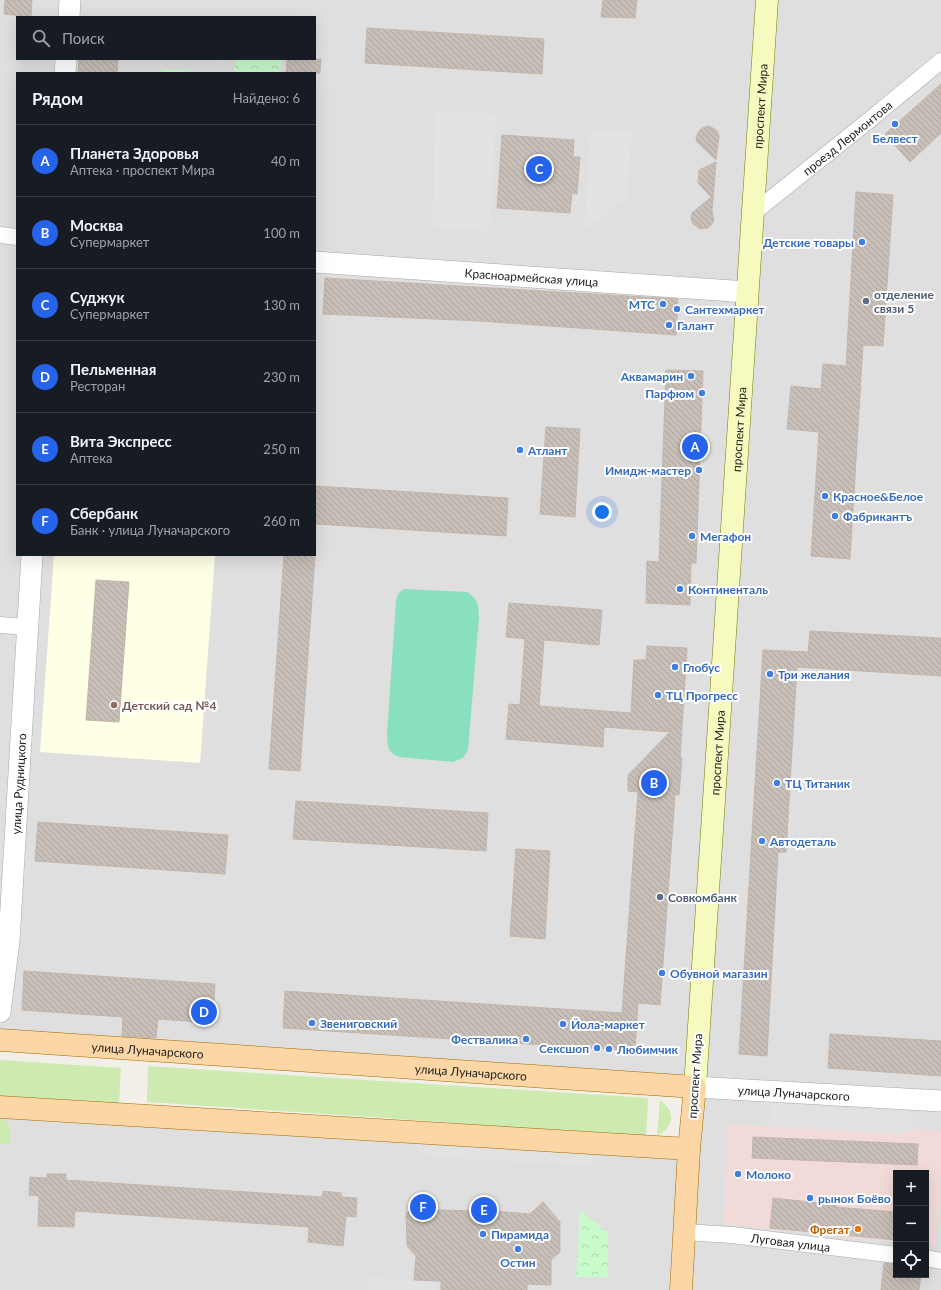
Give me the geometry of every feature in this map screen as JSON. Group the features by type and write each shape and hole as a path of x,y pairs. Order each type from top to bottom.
{"main road":[{"name":"проспект Мира","path":"681,1290 689,1149 695,1087 767,0"},
{"name":"улица Луначарского","path":"0,1040 695,1087"},
{"path":"0,1107 689,1149"}],"street":[{"path":"69,16 70,0"},
{"path":"65,72 66,60"},
{"name":"проезд Лермонтова","path":"752,214 941,61"},
{"path":"0,235 16,237"},
{"name":"Красноармейская улица","path":"316,262 747,292"},
{"name":"улица Рудницкого","path":"0,1012 8,941 32,556"},
{"path":"0,625 27,627"},
{"name":"улица Луначарского","path":"695,1087 941,1102"},
{"name":"Луговая улица","path":"685,1232 732,1235 893,1255"},
{"path":"929,1259 941,1261"}],"shaded area":[{"path":"0,0 941,0 941,1290 0,1290 0,1107 689,1149 695,1087 0,1040"},
{"path":"192,60 227,60 226,63"},
{"path":"435,111 496,114 489,231 433,228"},
{"path":"591,130 632,131 627,197 584,232"},
{"path":"54,556 215,556 200,763 40,752"},
{"path":"772,1103 911,1113 911,1129 904,1134 769,1126"},
{"name":"рынок Боёво","path":"728,1124 904,1134 911,1129 941,1131 941,1169 935,1246 929,1245 929,1170 893,1170 893,1242 724,1224"},
{"path":"405,1132 605,1144 589,1166 422,1156"},
{"path":"368,1277 437,1284 437,1290 369,1290"}],"green space":[{"path":"237,60 281,60 280,72 233,72"},
{"path":"162,69 202,72 162,72"},
{"path":"404,589 467,592 474,597 477,603 479,617 468,750 463,758 453,762 399,757 392,753 388,748 387,734 396,601 398,594"},
{"path":"0,1060 121,1068 119,1104 0,1096"},
{"path":"148,1066 648,1098 646,1137 147,1102"},
{"path":"660,1100 669,1110 671,1119 667,1128 657,1136"},
{"path":"0,1117 7,1122 9,1128 9,1144 0,1144"},
{"path":"580,1210 608,1233 607,1277 576,1277"}],"building":[{"path":"5,0 32,0 31,16 4,14"},
{"path":"603,0 637,0 635,18 601,17"},
{"path":"367,28 544,39 542,74 365,63"},
{"path":"321,59 320,73 286,72 287,60"},
{"path":"79,60 118,60 117,72 78,72"},
{"path":"941,84 941,133 910,162 885,134"},
{"path":"708,126 717,131 719,136 716,160 697,142 696,137 699,131"},
{"path":"502,135 574,140 573,157 580,157 577,194 572,193 570,213 497,208"},
{"path":"716,162 712,211 714,220 708,228 700,229 693,224 691,219 692,213 711,197 698,183 699,170"},
{"path":"856,192 893,195 883,346 863,345 850,559 811,556 819,432 787,429 791,386 821,389 823,364 846,366"},
{"path":"325,278 678,299 676,335 479,321 323,314"},
{"path":"666,370 703,371 696,563 691,563 690,605 646,603 647,561 659,562"},
{"path":"546,427 580,429 575,517 540,514"},
{"path":"316,486 508,498 506,536 316,524"},
{"path":"284,556 315,556 300,771 269,769"},
{"path":"96,580 129,582 119,722 86,720"},
{"path":"509,603 602,610 599,645 544,640 539,706 631,713 634,660 646,660 647,646 687,648 680,758 682,758 679,795 675,795 660,1005 638,1003 635,1051 283,1028 285,991 622,1013 638,792 628,791 628,775 670,732 604,727 603,747 506,739 509,704 520,705 525,639 506,637"},
{"path":"810,631 941,638 941,676 797,667 786,852 778,852 767,1056 739,1054 763,650 808,652"},
{"path":"296,801 488,813 486,851 293,839"},
{"path":"38,822 228,835 225,874 35,861"},
{"path":"516,849 550,851 545,939 510,936"},
{"path":"24,971 215,984 213,1023 158,1019 156,1038 122,1036 123,1017 22,1010"},
{"path":"830,1034 941,1041 941,1076 828,1068"},
{"path":"753,1137 918,1144 917,1165 752,1158"},
{"path":"47,1174 66,1174 66,1180 322,1197 323,1191 341,1193 341,1197 357,1198 356,1217 346,1216 343,1246 308,1242 309,1227 75,1211 74,1227 38,1226 39,1196 29,1195 30,1177 47,1178"},
{"name":"Пирамида","path":"425,1195 438,1210 472,1211 482,1200 493,1211 530,1214 543,1202 560,1222 560,1252 551,1260 551,1285 527,1284 527,1290 441,1290 441,1281 414,1280 416,1256 407,1246 406,1214"},
{"path":"773,1198 837,1205 836,1207 893,1212 893,1240 770,1228"},
{"path":"884,1263 893,1264 893,1278 921,1278 919,1290 881,1290"}],"place":[{"name":"Белвест","path":"895,124"},
{"name":"Суджук","path":"539,169"},
{"name":"Детские товары","path":"862,242"},
{"name":"отделение связи 5","path":"866,301"},
{"name":"МТС","path":"663,304"},
{"name":"Сантехмаркет","path":"677,309"},
{"name":"Галант","path":"669,325"},
{"name":"Аквамарин","path":"691,376"},
{"name":"Парфюм","path":"702,393"},
{"name":"Планета Здоровья","path":"695,447"},
{"name":"Атлант","path":"520,450"},
{"name":"Имидж-мастер","path":"699,470"},
{"name":"Красное&Белое","path":"825,496"},
{"name":"Фабрикантъ","path":"835,516"},
{"name":"Мегафон","path":"692,536"},
{"name":"Континенталь","path":"680,589"},
{"name":"Глобус","path":"675,667"},
{"name":"Три желания","path":"770,674"},
{"name":"ТЦ Прогресс","path":"658,695"},
{"name":"Детский сад №4","path":"114,705"},
{"name":"Москва","path":"654,783"},
{"name":"ТЦ Титаник","path":"777,783"},
{"name":"Автодеталь","path":"762,841"},
{"name":"Совкомбанк","path":"660,897"},
{"name":"Обувной магазин","path":"662,973"},
{"name":"Пельменная","path":"204,1012"},
{"name":"Звениговский","path":"312,1023"},
{"name":"Йола-маркет","path":"563,1024"},
{"name":"Фествалика","path":"526,1039"},
{"name":"Сексшоп","path":"597,1048"},
{"name":"Любимчик","path":"609,1049"},
{"name":"Молоко","path":"738,1174"},
{"name":"рынок Боёво","path":"810,1198"},
{"name":"Сбербанк","path":"423,1207"},
{"name":"Вита Экспресс","path":"484,1210"},
{"name":"Фрегат","path":"858,1229"},
{"name":"Пирамида","path":"483,1234"},
{"name":"Остин","path":"518,1249"}]}
